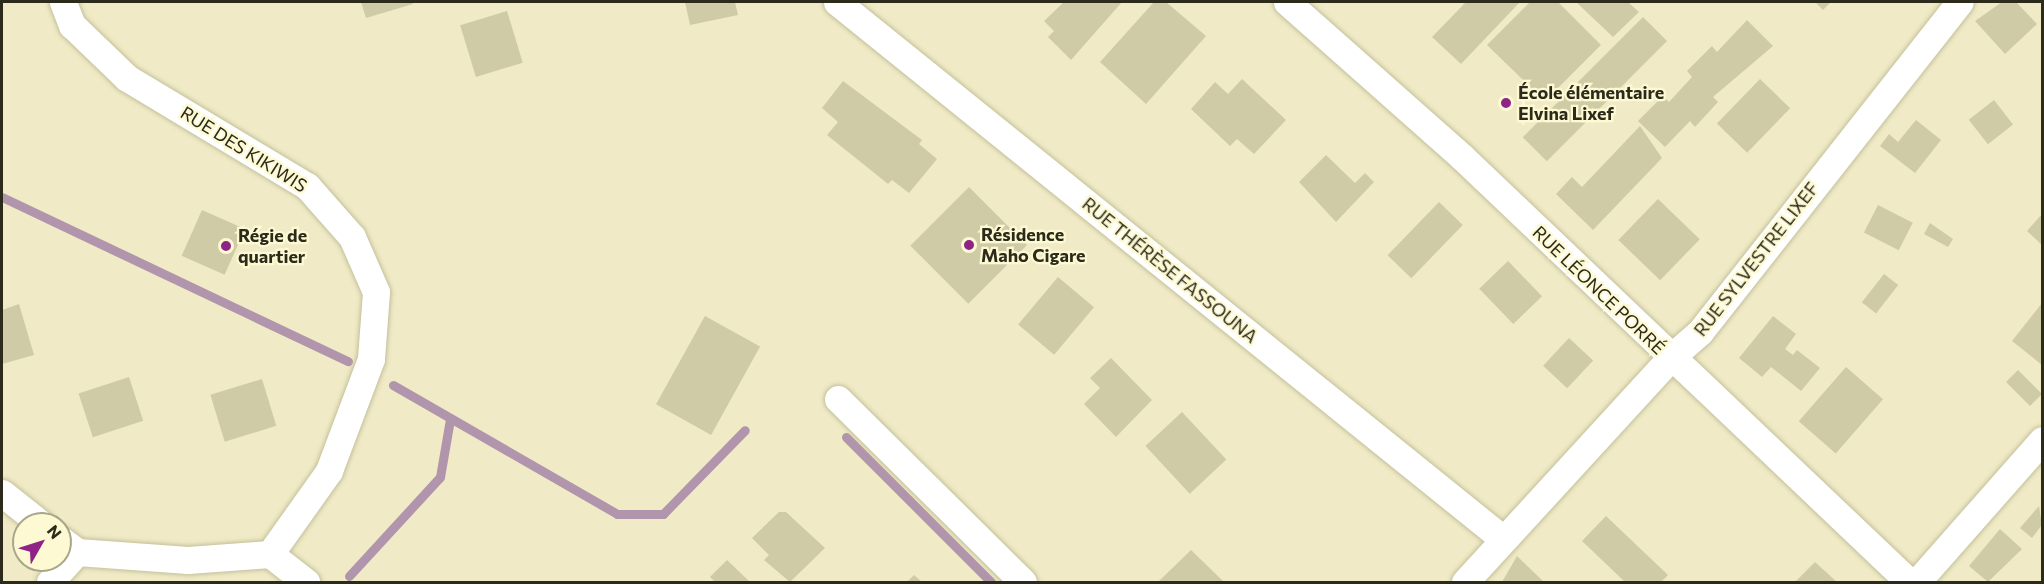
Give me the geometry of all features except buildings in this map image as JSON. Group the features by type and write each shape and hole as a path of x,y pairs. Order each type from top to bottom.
{"street":[{"name":"RUE DES KIKIWIS","path":"63,2 72,25 127,78 307,186 352,237 376,291 371,359 329,471 270,554"},
{"name":"RUE THÉRÈSE FASSOUNA","path":"837,2 1503,539"},
{"name":"RUE LÉONCE PORRÉ","path":"1287,2 1462,157 1669,358 1909,582"},
{"name":"RUE SYLVESTRE LIXEF","path":"1465,582 1669,358 1700,332 1960,2"},
{"path":"838,399 1023,582"},
{"path":"1917,582 2043,440"},
{"path":"2,493 26,512"},
{"path":"72,546 188,560 270,554 306,582"}],"waterway":[{"path":"2,197 348,361"},
{"path":"393,385 617,514 663,514 745,430"},
{"path":"349,576 440,477 450,419"},
{"path":"846,437 991,582"}],"place":[{"name":"École élémentaire Elvina Lixef","path":"1506,103"},
{"name":"Résidence Maho Cigare","path":"969,245"},
{"name":"Régie de quartier","path":"226,246"}]}
